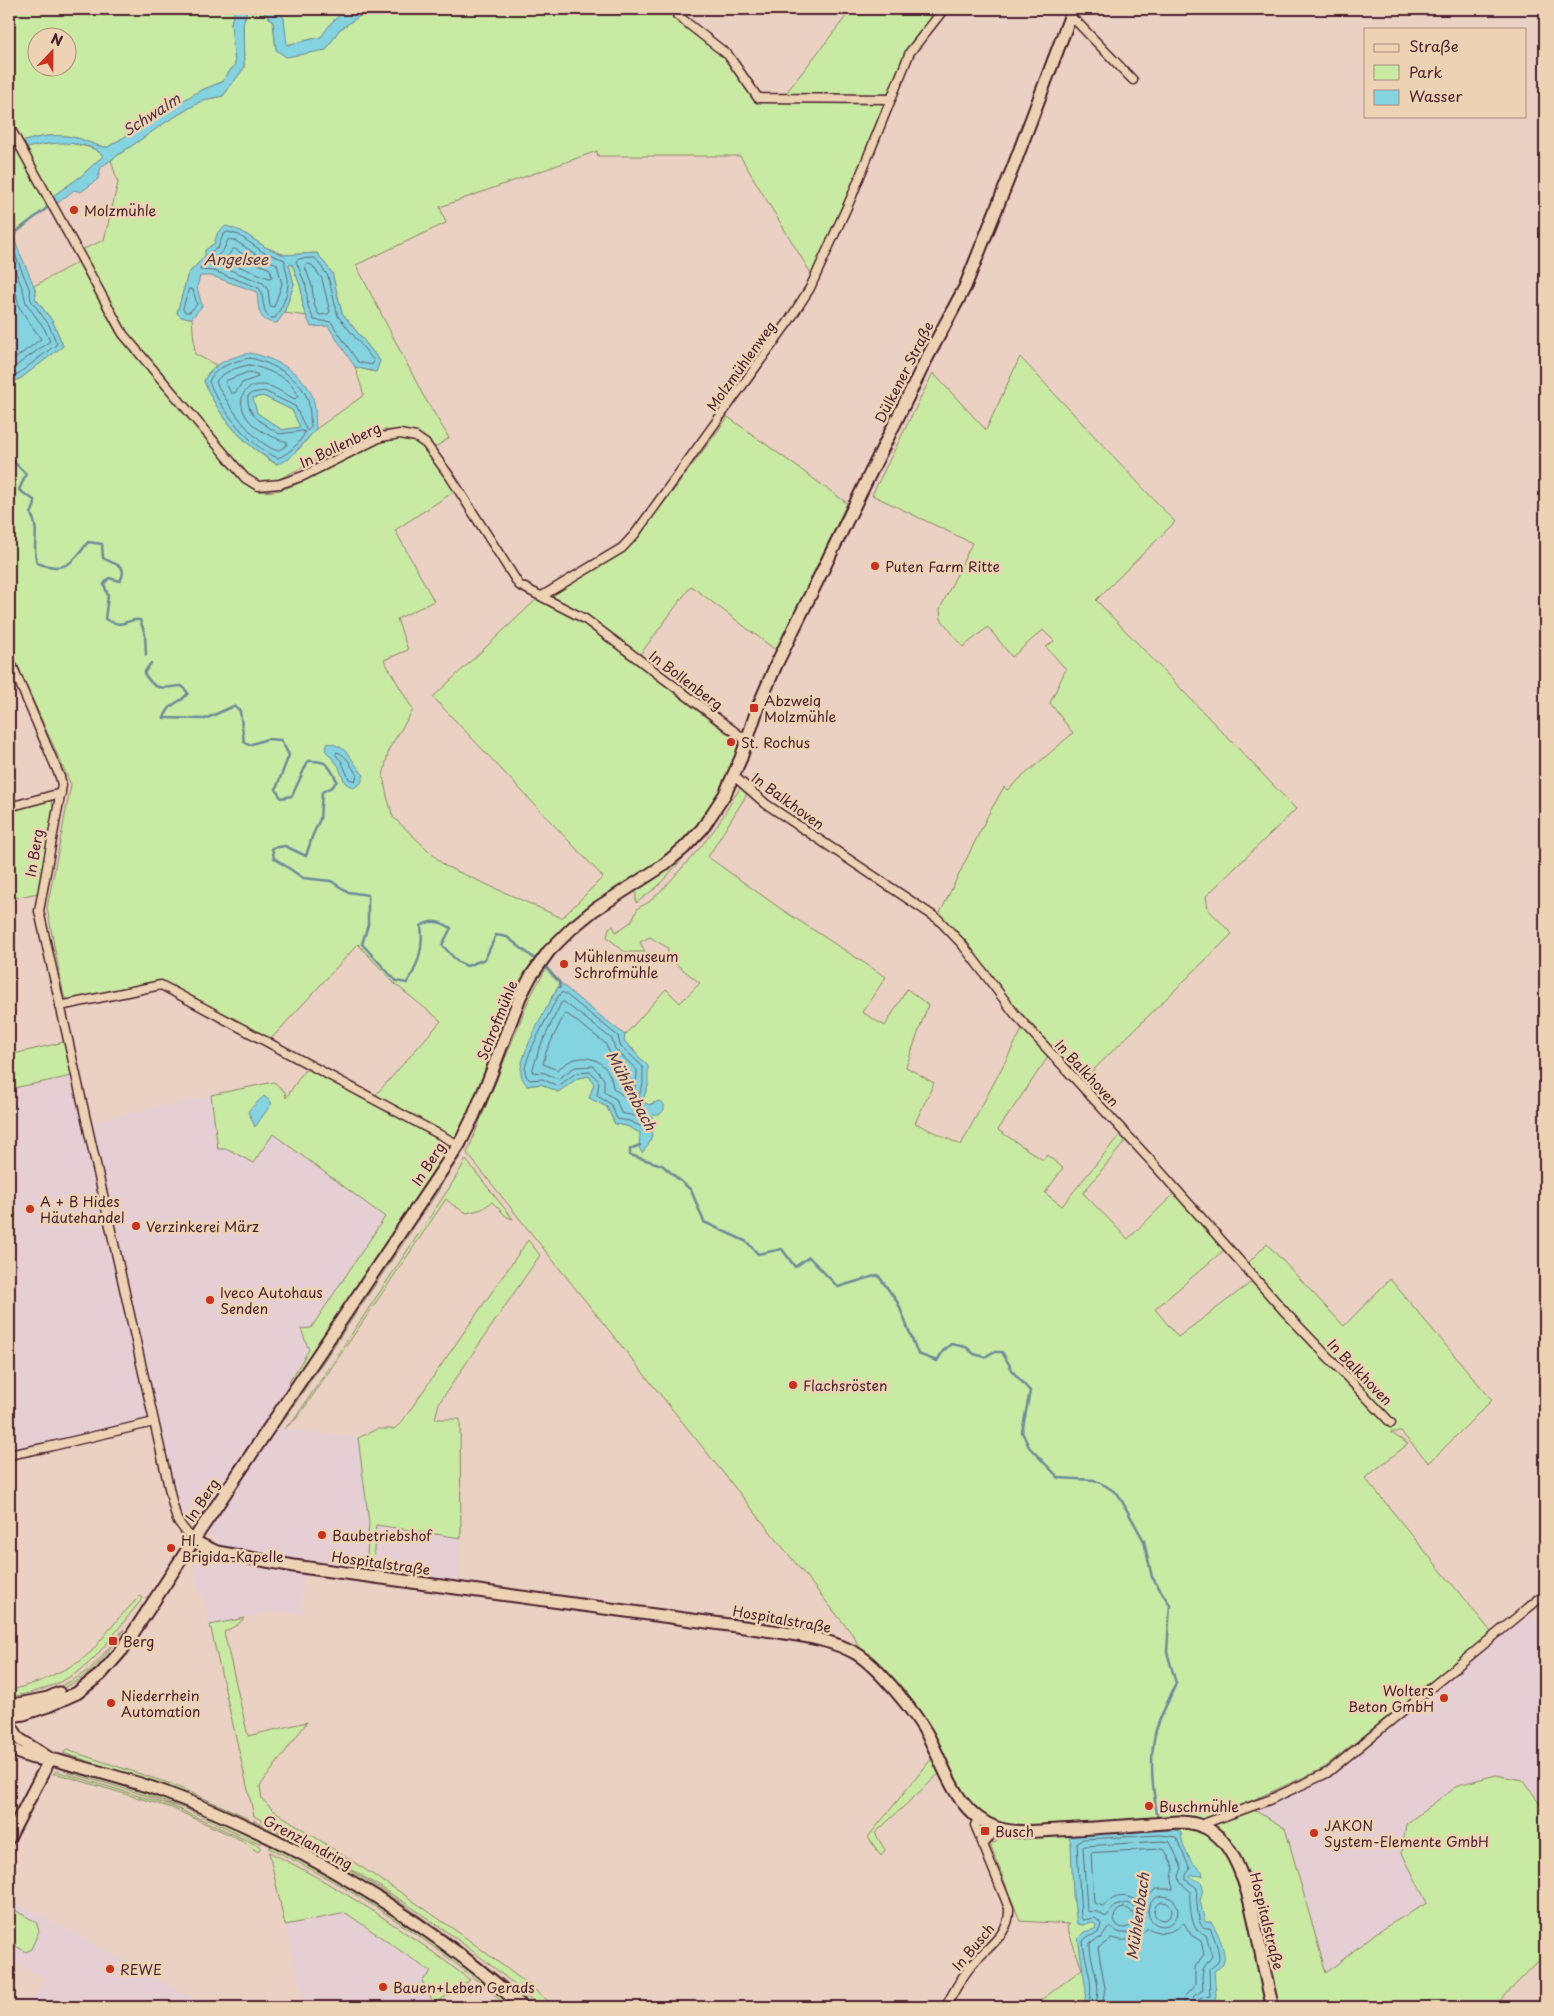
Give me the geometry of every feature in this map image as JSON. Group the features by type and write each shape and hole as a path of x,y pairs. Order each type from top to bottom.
{"main road":[{"name":"Dülkener Straße","path":"734,776 758,707 780,656 926,360 965,287 1072,14"},
{"name":"Schrofmühle","path":"459,1145 486,1087 520,997 531,976 550,951 572,928 594,910 661,867 684,848 714,813 734,776"},
{"name":"In Berg","path":"9,1706 48,1698 85,1679 144,1615 459,1145"},
{"name":"Hospitalstraße","path":"193,1541 217,1552 294,1566 766,1630 830,1642 859,1656 879,1674 926,1733 954,1792 965,1806 979,1818 997,1828 1039,1831 1189,1822 1216,1833 1236,1862 1242,1877 1250,1902 1273,2007"},
{"name":"In Berg","path":"9,1716 24,1714 48,1706 77,1693 91,1683 122,1650 139,1627 144,1615"},
{"name":"Grenzlandring","path":"9,1724 19,1740 50,1759"},
{"name":"Grenzlandring","path":"9,1747 29,1757 50,1759 180,1798 216,1812 318,1863 374,1897 441,1942 523,2007"},
{"path":"9,1838 50,1759"}],"street":[{"name":"Molzmühlenweg","path":"542,596 622,548 635,534 789,321 814,279 852,196 910,52 944,9"},
{"path":"1072,14 1077,22 1133,80"},
{"path":"677,15 728,55 758,98 890,99"},
{"name":"In Bollenberg","path":"9,126 123,334 245,478 258,486 280,484 303,476 381,437 400,434 416,437 426,444 451,478 519,585 585,619 747,741"},
{"name":"In Berg","path":"9,658 62,785 39,911 177,1520 193,1541"},
{"name":"In Balkhoven","path":"734,776 766,804 938,919 962,944 1015,1014 1164,1176 1285,1312 1392,1423"},
{"path":"9,808 60,793"},
{"name":"In Berg","path":"60,1006 160,985 459,1145"},
{"path":"9,1454 48,1447 154,1422"},
{"path":"1200,1825 1268,1800 1327,1773 1539,1599"},
{"name":"In Busch","path":"946,2007 971,1967 1003,1933 1009,1919 1008,1908 975,1825 979,1818"},
{"path":"983,1845 997,1828"}],"shaded area":[{"path":"72,1076 84,1123 274,1082 285,1092 273,1134 385,1217 304,1338 312,1357 268,1420 284,1429 358,1438 369,1522 376,1525 461,1538 459,1583 306,1563 301,1600 302,1614 278,1611 210,1625 193,1567 216,1540 201,1529 189,1524 182,1517 157,1420 9,1451 9,1090"},
{"path":"1529,1613 1545,1631 1545,1810 1523,1780 1402,1853 1427,1903 1377,1932 1326,1973 1285,1828 1254,1809 1326,1778"},
{"path":"9,1898 209,2007 29,2007 44,1979 9,1959"},
{"path":"346,1913 431,1972 422,1981 434,2005 430,2007 305,2007 285,1925"}],"green space":[{"path":"9,9 235,9 231,23 235,64 222,82 199,91 108,147 77,138 56,135 22,142 9,118"},
{"path":"247,9 261,9 273,22 276,50 326,50 339,30 358,17 378,9 677,9 727,51 759,96 782,98 852,9 941,9 908,51 833,235 812,275 740,156 598,156 597,151 440,207 446,223 356,265 423,395 449,438 434,448 422,437 406,431 384,430 348,444 273,482 258,482 246,475 125,333 79,251 104,240 118,183 111,160 166,122 203,100 223,96 244,68 243,25","holes":["241,231 265,247 285,255 317,253 332,273 342,313 380,361 375,372 355,367 364,395 316,429 299,449 276,464 253,448 224,418 204,381 208,373 216,365 195,354 192,318 181,317 177,313 188,274 205,256 210,246 214,244 218,232"]},
{"path":"276,9 347,9 332,22 321,37 286,45 284,18"},
{"path":"9,134 46,204 46,208 9,240"},
{"path":"65,142 91,148 103,156 80,177 50,198 25,149 36,145"},
{"path":"78,262 117,334 243,482 256,490 274,491 295,485 362,450 383,441 403,437 419,442 424,446 455,491 395,530 434,601 397,619 408,650 384,660 413,710 389,749 383,776 393,817 445,866 562,918 603,877 433,697 538,598 582,622 733,738 738,745 736,751 738,756 723,791 691,836 663,859 607,894 570,923 547,946 480,1088 462,1132 454,1139 374,1097 441,1021 395,984 358,944 270,1040 162,982 70,1001 64,997 47,908 71,785 9,647 9,384 21,378 63,346 53,322 35,298 34,286"},
{"path":"292,263 301,288 303,308 307,316 284,313 294,284 289,265"},
{"path":"1020,357 1175,522 1096,600 1296,809 1206,896 1208,909 1232,934 1083,1080 1019,1014 967,944 939,915 987,817 1004,787 1007,790 1073,733 1050,703 1066,669 1046,647 1054,641 1043,630 1012,657 988,627 963,647 941,619 940,609 972,543 872,495 933,373 986,430"},
{"path":"263,396 292,410 300,427 282,430 257,413 252,398"},
{"path":"728,417 847,503 777,651 691,586 639,656 587,616 554,598 554,592 624,551 674,490"},
{"path":"740,788 747,794 708,857 781,909 886,977 862,1012 885,1026 907,989 928,1005 906,1067 934,1083 915,1123 961,1145 1023,1028 1050,1054 998,1130 1043,1160 1047,1155 1063,1168 1045,1193 1062,1206 1122,1132 1127,1139 1083,1193 1128,1239 1176,1192 1225,1249 1155,1309 1178,1337 1253,1281 1243,1268 1267,1244 1344,1326 1390,1279 1492,1400 1429,1463 1401,1432 1390,1432 1408,1444 1365,1478 1492,1633 1322,1769 1246,1803 1254,1810 1285,1828 1326,1973 1377,1932 1427,1903 1402,1853 1406,1824 1458,1785 1496,1775 1523,1780 1545,1810 1545,1954 1494,2007 1032,2007 1082,1969 1067,1927 1070,1924 1020,1921 990,1844 996,1842 1007,1826 976,1810 966,1800 948,1766 910,1705 860,1648 853,1635 467,1153 530,997 547,967 561,983 552,996 527,1086 541,1084 558,1092 578,1078 589,1076 594,1083 590,1098 607,1107 615,1124 627,1126 641,1133 639,1147 653,1131 650,1121 653,1115 654,1102 649,1105 644,1102 648,1086 634,1050 624,1041 625,1035 666,989 680,1003 700,983 667,957 668,948 650,937 640,942 645,952 625,952 607,937 609,928 613,926 616,932 631,922 638,908 649,902 665,887 717,826"},
{"path":"50,799 54,808 38,893 9,899 9,809"},
{"path":"687,851 687,854 657,887 636,903 636,891 679,860"},
{"path":"64,1042 72,1076 9,1089 9,1055"},
{"path":"312,1068 452,1147 293,1384 289,1382 309,1350 301,1329 311,1328 385,1217 273,1134 253,1163 228,1149 218,1149 211,1095 274,1082 285,1092 286,1098 304,1071"},
{"path":"466,1160 513,1219 507,1217 492,1202 482,1209 467,1213 446,1199 298,1417 284,1429 294,1420 450,1187"},
{"path":"443,1178 437,1193 286,1417 279,1423 277,1422"},
{"path":"528,1240 540,1255 439,1403 435,1419 460,1419 461,1538 376,1525 372,1574 366,1572 369,1522 358,1438 377,1429 394,1429 401,1423"},
{"path":"140,1596 143,1598 85,1667 54,1685 9,1697 9,1691 41,1681 79,1662 92,1651"},
{"path":"245,1618 224,1632 248,1736 307,1722 260,1786 262,1799 273,1810 403,1894 462,1935 555,2007 540,2007 474,1952 404,1902 330,1857 254,1816 210,1625"},
{"path":"124,1629 101,1660 81,1679 58,1690 16,1700 47,1691 76,1678 94,1665"},
{"path":"67,1750 171,1784 249,1818 245,1820 150,1781 63,1753"},
{"path":"933,1757 940,1773 875,1833 885,1850 881,1856 868,1837"},
{"path":"56,1771 172,1806 261,1847 258,1852 241,1840 172,1808 53,1774"},
{"path":"70,1771 170,1799 259,1838 261,1844 186,1809 67,1772"},
{"path":"253,1820 291,1837 365,1879 437,1928 536,2007 531,2007 493,1975 254,1824"},
{"path":"272,1845 323,1871 416,1930 514,2007 508,2007 453,1961 394,1919 333,1881 269,1848"},
{"path":"269,1852 347,1895 422,1944 470,1980 434,2004 422,1981 431,1972 346,1913 285,1925"},
{"path":"9,1907 36,1922 39,1931 31,1949 26,1952 9,1942"}],"water":[{"path":"235,9 247,9 243,25 244,68 223,96 203,100 166,122 101,167 98,179 81,192 74,190 54,206 50,198 80,177 103,156 97,150 77,144 54,143 25,149 22,142 56,135 77,138 108,147 199,91 222,82 235,64 231,23"},
{"path":"261,9 276,9 284,18 287,45 321,37 332,22 347,9 378,9 358,17 339,30 326,50 286,57 276,50 273,22"},
{"name":"Angelsee","path":"226,226 241,231 265,247 284,255 317,253 332,273 342,313 380,361 376,372 355,367 328,326 311,327 303,308 301,288 292,264 289,265 294,284 284,313 277,323 266,320 260,314 257,292 212,276 200,276 197,287 202,306 192,318 181,317 177,313 188,274 205,256 205,250 214,244 218,232"},
{"path":"13,237 34,286 35,298 53,322 63,346 21,378 9,384 9,240"},
{"path":"250,353 259,355 288,368 303,381 313,398 316,429 289,459 277,464 254,448 233,429 217,406 204,381 218,365","holes":["263,396 292,410 300,427 282,430 257,413 253,398"]},
{"path":"328,743 341,747 364,775 361,783 354,788 345,783 338,765 325,750"},
{"path":"561,983 625,1035 624,1041 648,1066 648,1086 644,1102 649,1105 659,1101 664,1104 664,1110 659,1115 653,1115 650,1120 651,1138 642,1153 639,1147 640,1133 627,1126 615,1124 607,1107 589,1098 594,1084 589,1076 578,1078 558,1092 541,1084 527,1086 523,1079 521,1072 525,1053 536,1027"},
{"path":"264,1096 272,1103 255,1127 248,1111"},
{"path":"1177,1830 1181,1833 1187,1854 1202,1871 1203,1876 1192,1875 1190,1877 1201,1882 1203,1889 1200,1901 1205,1922 1211,1922 1213,1925 1219,1936 1224,1955 1223,1964 1214,1971 1216,1995 1214,2007 1203,2003 1201,2007 1082,2007 1086,1990 1078,1938 1084,1932 1095,1929 1096,1925 1092,1922 1083,1925 1077,1924 1069,1837 1081,1834"}],"waterway":[{"name":"Schwalm","path":"9,155 21,148"},
{"name":"Mühlenbach","path":"9,237 47,208"},
{"name":"Mühlenbach","path":"9,457 26,474 19,490 34,500 35,504 31,514 36,532 35,557 37,563 61,567 72,561 88,542 102,544 103,558 119,565 123,571 120,581 109,578 104,584 108,596 105,619 117,624 140,620 145,634 146,655"},
{"name":"Mühlenbach","path":"151,663 144,673 152,684 164,688 182,686 188,693 170,708 164,718 205,719 234,706 240,711 244,742 249,745 267,739 281,740 289,755 276,789 281,798 292,796 308,761 319,761 329,767 337,781 332,787 322,792 320,819 306,856 285,846 272,848 274,858 303,878 331,881 348,892 368,895 368,925 362,944 396,981 407,983 419,956 422,941 421,926 432,922 440,922 451,928 442,945 458,962 467,966 485,959 496,935 507,937 535,959"},
{"name":"Mühlenbach","path":"547,969 559,982 560,987"},
{"name":"Mühlenbach","path":"640,1145 630,1149 630,1155 662,1165 691,1190 704,1222 747,1242 758,1254 782,1249 795,1267 809,1257 838,1287 878,1275 898,1303 918,1354 937,1361 943,1351 951,1344 966,1347 974,1354 985,1357 993,1352 1002,1352 1014,1373 1030,1391 1022,1432 1029,1447 1059,1478 1094,1480 1118,1494 1144,1541 1152,1577 1170,1605 1167,1652 1176,1683 1159,1721 1153,1745 1152,1777 1158,1820"}],"place":[{"name":"Molzmühle","path":"74,210"},
{"name":"Puten Farm Ritte","path":"875,566"},
{"name":"Abzweig Molzmühle","path":"754,708"},
{"name":"St. Rochus","path":"731,742"},
{"name":"Mühlenmuseum Schrofmühle","path":"564,964"},
{"name":"A + B Hides Häutehandel","path":"30,1209"},
{"name":"Verzinkerei März","path":"136,1226"},
{"name":"Iveco Autohaus Senden","path":"210,1300"},
{"name":"Flachsrösten","path":"793,1385"},
{"name":"Baubetriebshof","path":"322,1535"},
{"name":"Hl. Brigida-Kapelle","path":"171,1548"},
{"name":"Berg","path":"113,1641"},
{"name":"Wolters Beton GmbH","path":"1444,1698"},
{"name":"Niederrhein Automation","path":"111,1703"},
{"name":"Buschmühle","path":"1149,1806"},
{"name":"Busch","path":"985,1831"},
{"name":"JAKON System-Elemente GmbH","path":"1314,1833"},
{"name":"REWE","path":"110,1969"},
{"name":"Bauen+Leben Gerads","path":"383,1987"}]}
